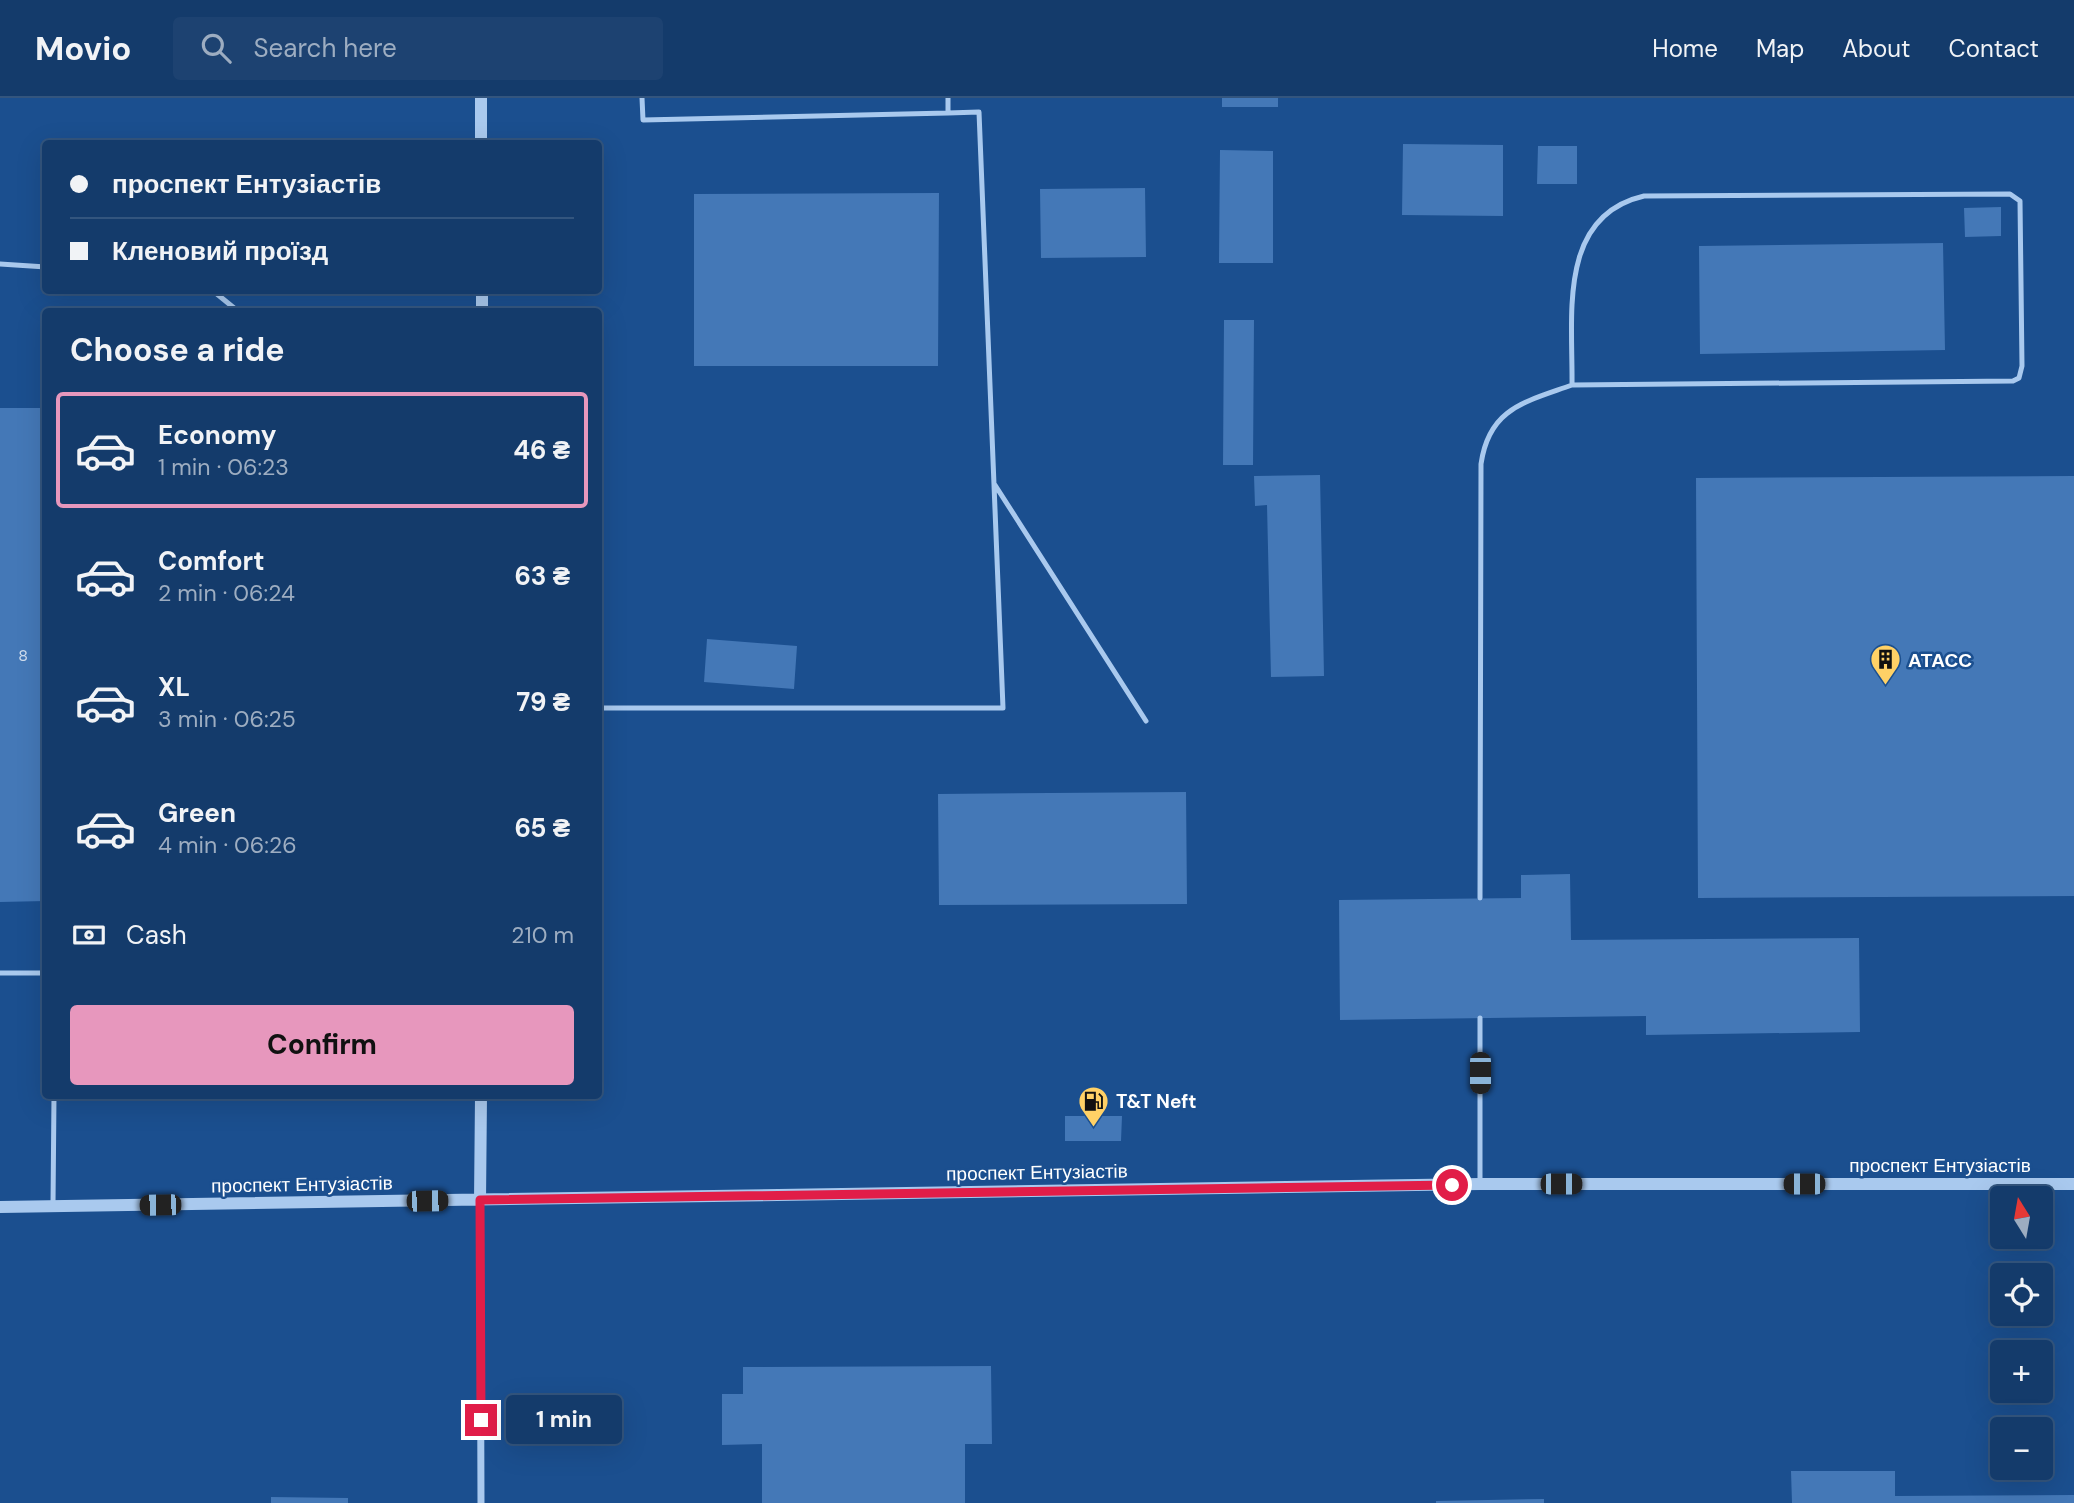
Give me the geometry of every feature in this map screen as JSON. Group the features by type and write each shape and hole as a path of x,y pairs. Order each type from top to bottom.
{"street":[{"path":"481,98 481,140"},
{"path":"481,1099 481,1503"},
{"name":"проспект Ентузіастів","path":"0,1207 1480,1184 2074,1184"}],"lane":[{"path":"602,708 1003,708 979,112 643,120 642,98"},
{"path":"948,98 948,113"},
{"path":"1480,898 1481,464 1483,447 1490,430 1501,417 1517,406 1572,385 2013,381 2019,378 2022,366 2020,201 2010,194 1644,196 1629,199 1603,214 1594,226 1574,272 1572,385"},
{"path":"0,264 42,267"},
{"path":"217,294 234,308"},
{"path":"994,482 1146,721"},
{"path":"0,973 42,973"},
{"path":"1480,1018 1480,1184"},
{"path":"53,1206 54,1099"}],"building":[{"path":"1222,98 1278,98 1278,107 1222,107"},
{"path":"1403,144 1503,145 1503,216 1402,215"},
{"path":"1538,146 1577,146 1577,184 1537,184"},
{"path":"1220,150 1273,151 1273,263 1219,263"},
{"path":"1145,188 1146,257 1041,258 1040,189"},
{"path":"939,193 938,366 694,366 694,194"},
{"path":"2001,207 2001,236 1965,237 1964,208"},
{"path":"1943,243 1945,350 1700,354 1699,246"},
{"path":"1224,320 1254,320 1253,465 1223,465"},
{"path":"0,408 42,408 42,901 0,902"},
{"path":"1320,475 1324,676 1271,677 1267,505 1255,506 1254,476"},
{"name":"АТАСС","path":"2074,476 2074,896 1698,898 1696,478"},
{"path":"707,639 797,646 794,689 704,682"},
{"path":"1186,792 1187,904 939,905 938,794"},
{"path":"1570,874 1571,940 1859,938 1860,1032 1646,1035 1646,1016 1340,1020 1339,900 1521,898 1521,875"},
{"name":"T&T Neft","path":"1065,1116 1122,1116 1121,1141 1065,1141"},
{"path":"991,1366 992,1444 965,1444 965,1503 762,1503 762,1444 722,1445 722,1394 743,1394 743,1367"},
{"path":"1791,1471 1895,1471 1895,1496 2074,1495 2074,1503 1792,1503"},
{"path":"271,1497 348,1498 348,1503 271,1503"},
{"path":"1544,1499 1544,1503 1436,1503 1436,1501"}],"place":[{"name":"АТАСС","path":"1885,687"},
{"name":"T&T Neft","path":"1093,1128"}],"route":[{"path":"481,1420 480,1200 1452,1185"}]}
